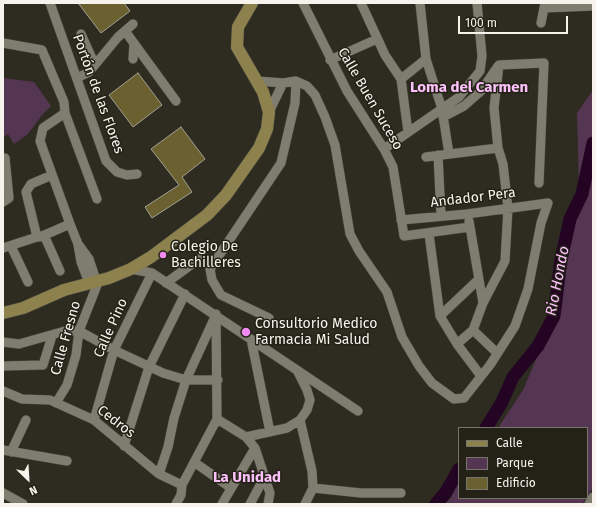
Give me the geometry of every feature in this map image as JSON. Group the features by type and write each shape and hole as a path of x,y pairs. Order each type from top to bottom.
{"main road":[{"path":"3,313 23,308 64,290 131,269 151,257 208,215 226,195 259,148 267,129 269,112 263,92 237,47 238,27 252,3"}],"street":[{"name":"Portón de las Flores","path":"50,3 78,78 106,161 117,172 127,175 137,174"},
{"name":"Calle Buen Suceso","path":"303,3 330,60 355,104 384,149 393,167 404,236 429,234"},
{"path":"361,3 377,39 401,79 408,132"},
{"path":"420,3 426,59 443,113 449,154"},
{"path":"443,113 459,98 480,71 482,56 477,3"},
{"path":"541,23 545,5 593,6"},
{"path":"78,78 89,72 125,31 134,24"},
{"path":"125,31 176,102"},
{"path":"81,34 95,65"},
{"path":"330,60 377,39"},
{"path":"3,43 42,50 64,102 65,113 97,200"},
{"path":"133,59 134,43"},
{"path":"401,79 426,59"},
{"path":"384,149 408,132 443,113 464,106 475,96 499,66 544,63 539,183"},
{"path":"457,344 473,330 482,302 505,261 508,208 503,164 498,148 494,108 499,66"},
{"path":"257,82 283,83 296,81 307,86 315,95 335,145 350,234 359,251 387,292 402,337 410,352 432,383 454,399 464,398 497,353 473,330"},
{"path":"269,318 221,295 212,280 210,269 281,163 295,102 296,81"},
{"path":"269,112 283,83"},
{"path":"65,113 43,128 40,134 40,141 78,244 89,259 94,281"},
{"path":"426,157 498,148"},
{"path":"438,155 441,216"},
{"path":"3,202 9,198 5,158"},
{"path":"52,175 31,184 26,192 40,236 60,272"},
{"name":"Andador Pera","path":"401,220 467,214 548,203 542,223 528,289 516,326 497,353"},
{"path":"467,214 482,302"},
{"path":"28,282 7,247 70,224"},
{"path":"470,227 429,234 440,316 457,344 481,376"},
{"path":"166,283 199,260"},
{"path":"131,269 152,273 216,314 358,411"},
{"name":"Calle Pino","path":"94,420 114,350 152,273"},
{"path":"440,316 478,280"},
{"name":"Calle Fresno","path":"56,403 67,385 76,355 79,331 94,281"},
{"path":"124,446 150,367 185,294"},
{"path":"176,504 181,494 182,485 217,419 218,380 216,314"},
{"path":"159,474 186,380 216,314"},
{"path":"3,342 19,344 66,331 79,331 150,367 186,380 218,380"},
{"path":"3,366 43,365 52,336"},
{"path":"251,339 270,432"},
{"path":"246,437 287,428 300,420 307,410 310,400 297,369"},
{"name":"Cedros","path":"3,391 22,399 50,400 94,420 159,474 182,485"},
{"path":"217,419 246,437 255,448 270,494 268,504"},
{"path":"26,420 7,451 67,461"},
{"path":"300,420 310,456 313,488 305,504"},
{"path":"222,504 255,448"},
{"path":"194,462 231,488"},
{"path":"250,504 265,476"},
{"path":"313,488 361,493 401,493"},
{"path":"3,493 23,504"},
{"path":"589,504 593,498"}],"green space":[{"path":"3,78 34,82 51,106 42,115 28,134 14,144 8,134 3,137"},
{"path":"593,90 593,487 588,495 588,427 499,427 523,390 559,306 561,286 579,188 577,113"},
{"path":"458,482 458,499 585,499 582,504 445,504 451,498"}],"building":[{"path":"78,3 124,3 130,11 101,33"},
{"path":"138,73 162,105 133,127 109,95"},
{"path":"181,127 205,159 182,177 192,192 152,218 145,207 179,185 151,149"}],"waterway":[{"name":"Rio Hondo","path":"487,427 502,402 513,377 538,346 554,316 561,260 570,219 582,194 593,143"},
{"name":"Rio Hondo","path":"436,504 446,492 458,471"}],"place":[{"name":"Colegio De Bachilleres","path":"163,255"},
{"name":"Consultorio Medico Farmacia Mi Salud","path":"246,332"}],"district":[{"name":"Loma del Carmen","path":"469,88"},
{"name":"La Unidad","path":"247,478"}]}
